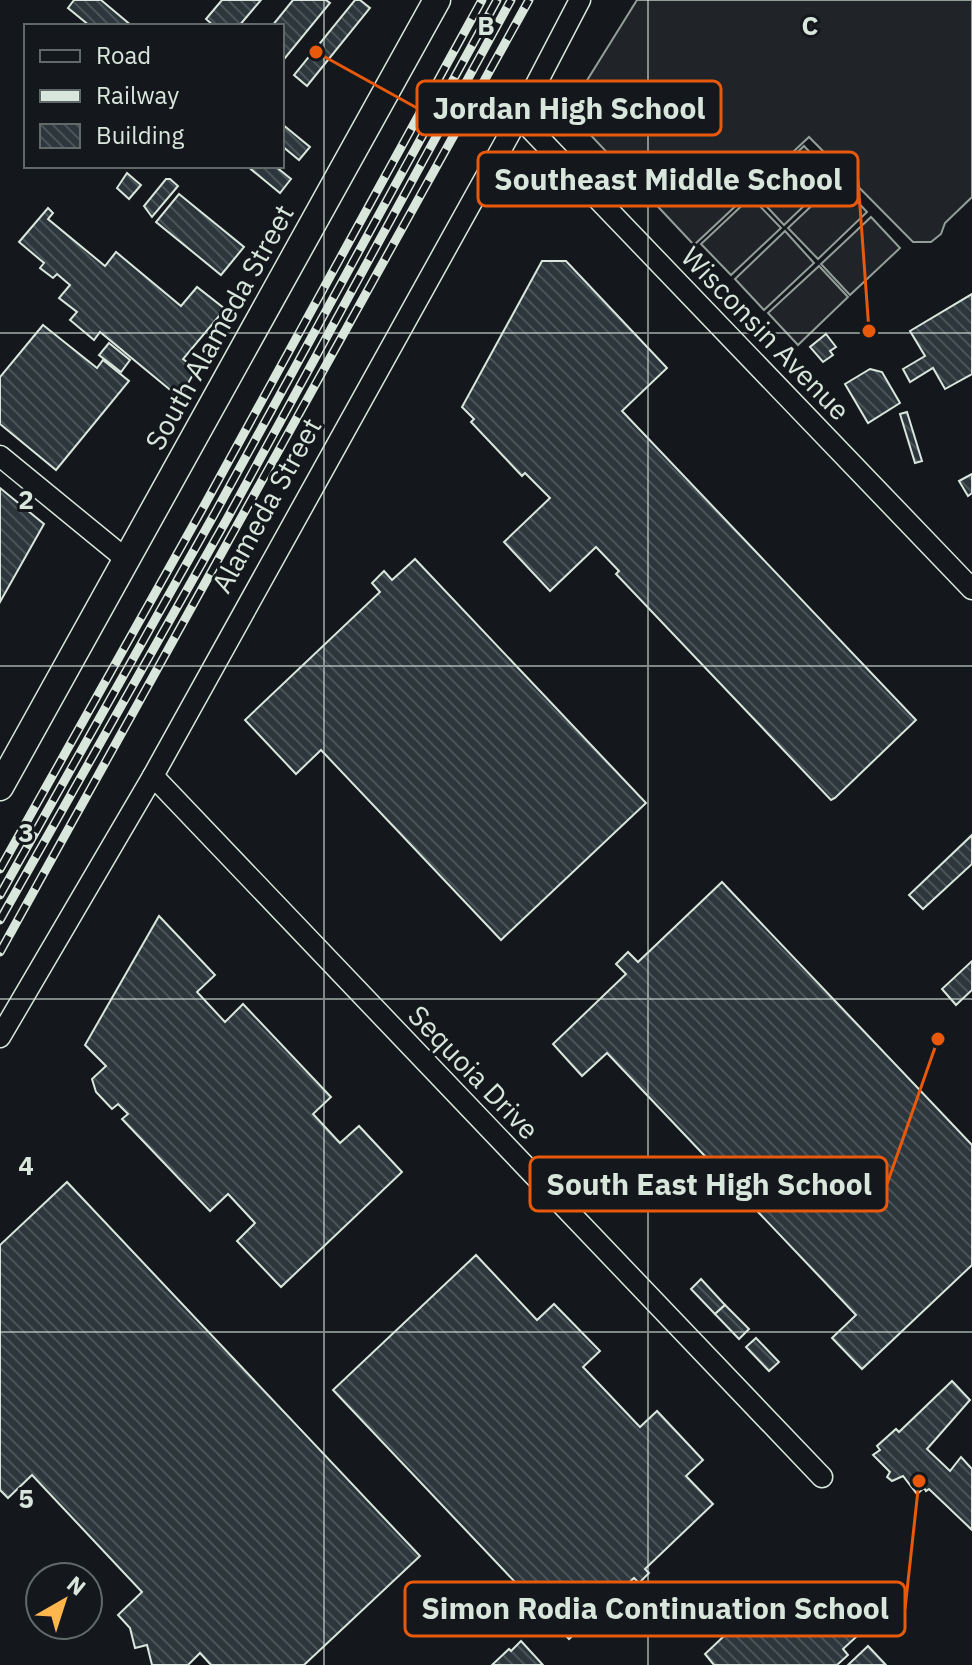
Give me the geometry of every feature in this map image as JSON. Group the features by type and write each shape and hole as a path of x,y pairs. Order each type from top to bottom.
{"main road":[{"name":"South Alameda Street","path":"127,560 437,0"},
{"path":"0,787 127,560"}],"street":[{"name":"Alameda Street","path":"0,1037 153,776 519,117 580,0"},
{"name":"Wisconsin Avenue","path":"519,117 972,589"},
{"path":"0,456 127,560"},
{"name":"Sequoia Drive","path":"153,776 822,1477"}],"shaded area":[{"path":"637,0 972,0 972,197 945,223 941,234 931,242 913,242 809,137 694,245 568,111"},
{"path":"804,146 834,177 784,225 754,193"},
{"path":"838,181 867,212 818,259 788,228"},
{"path":"751,197 781,228 731,275 701,244"},
{"path":"871,217 900,248 850,295 821,264"},
{"path":"785,231 814,263 764,310 735,279"},
{"path":"819,266 848,297 798,345 768,313"}],"building":[{"path":"74,0 101,0 130,24 88,24 68,8"},
{"path":"222,0 261,0 241,24 212,24 206,19"},
{"path":"293,0 326,0 330,3 285,58 284,24 274,24"},
{"path":"355,0 370,8 307,86 294,75"},
{"path":"284,126 310,147 299,160 284,148"},
{"path":"249,168 277,168 291,179 280,193"},
{"path":"127,173 141,185 129,199 117,188"},
{"path":"166,179 178,186 152,217 144,206"},
{"path":"179,194 244,247 221,275 156,222"},
{"path":"48,208 53,213 48,219 105,266 116,252 181,306 197,287 225,309 183,359 196,369 180,398 100,332 94,340 70,320 77,312 59,298 70,285 57,274 53,278 40,268 44,263 19,242"},
{"path":"542,261 566,261 667,368 622,411 916,720 835,798 831,800 616,574 619,571 596,547 550,591 504,542 550,498 525,473 522,476 471,422 474,419 462,407"},
{"path":"972,294 972,374 945,389 933,368 910,382 903,369 925,356 910,331"},
{"path":"43,325 97,368 103,360 129,381 56,470 0,424 0,377"},
{"path":"826,334 836,347 830,351 833,355 823,362 810,347"},
{"path":"109,343 130,360 121,372 99,355"},
{"path":"870,369 882,372 900,403 868,423 845,384"},
{"path":"907,412 922,461 915,463 900,414"},
{"path":"972,474 972,493 968,496 959,481"},
{"path":"0,488 44,524 0,602"},
{"path":"415,559 646,803 501,940 321,750 296,774 245,720 380,592 372,583 384,571 392,580"},
{"path":"972,835 972,864 923,909 909,895"},
{"path":"722,882 972,1145 972,1265 862,1369 832,1338 856,1315 607,1053 582,1076 553,1044 626,974 616,964 628,952 638,962"},
{"path":"159,916 215,975 197,992 225,1022 243,1004 331,1097 313,1114 340,1143 359,1126 402,1172 281,1287 237,1241 255,1223 228,1194 210,1211 122,1119 128,1114 118,1104 112,1109 96,1092 92,1079 106,1066 85,1045"},
{"path":"972,961 972,990 956,1005 942,989"},
{"path":"67,1182 420,1556 304,1665 211,1665 200,1653 188,1665 152,1665 147,1645 135,1648 130,1628 118,1615 142,1592 32,1475 8,1498 0,1490 0,1245"},
{"path":"476,1255 537,1320 554,1304 600,1351 583,1367 640,1427 657,1411 703,1460 686,1476 713,1504 645,1569 649,1573 639,1583 634,1578 569,1639 333,1390"},
{"path":"701,1279 725,1305 715,1314 691,1289"},
{"path":"725,1305 749,1329 739,1339 715,1314"},
{"path":"756,1338 779,1362 769,1371 746,1347"},
{"path":"952,1381 970,1400 927,1449 950,1471 961,1457 972,1469 972,1530 929,1489 926,1491 924,1488 917,1494 903,1476 892,1481 887,1477 890,1472 873,1455 880,1450 877,1446 896,1429 899,1432"},
{"path":"804,1583 856,1637 843,1649 848,1655 837,1665 714,1665 705,1654 743,1618 752,1628"},
{"path":"521,1641 543,1665 492,1665 509,1649 511,1651"},
{"path":"868,1646 886,1665 848,1665"}],"railway":[{"path":"0,869 482,0"},
{"path":"0,895 215,513 497,0"},
{"path":"0,920 227,519 511,0"},
{"path":"0,952 529,0"}],"place":[{"name":"Jordan High School","path":"316,52"},
{"name":"Southeast Middle School","path":"869,331"},
{"name":"South East High School","path":"938,1039"},
{"name":"Simon Rodia Continuation School","path":"919,1481"}]}
